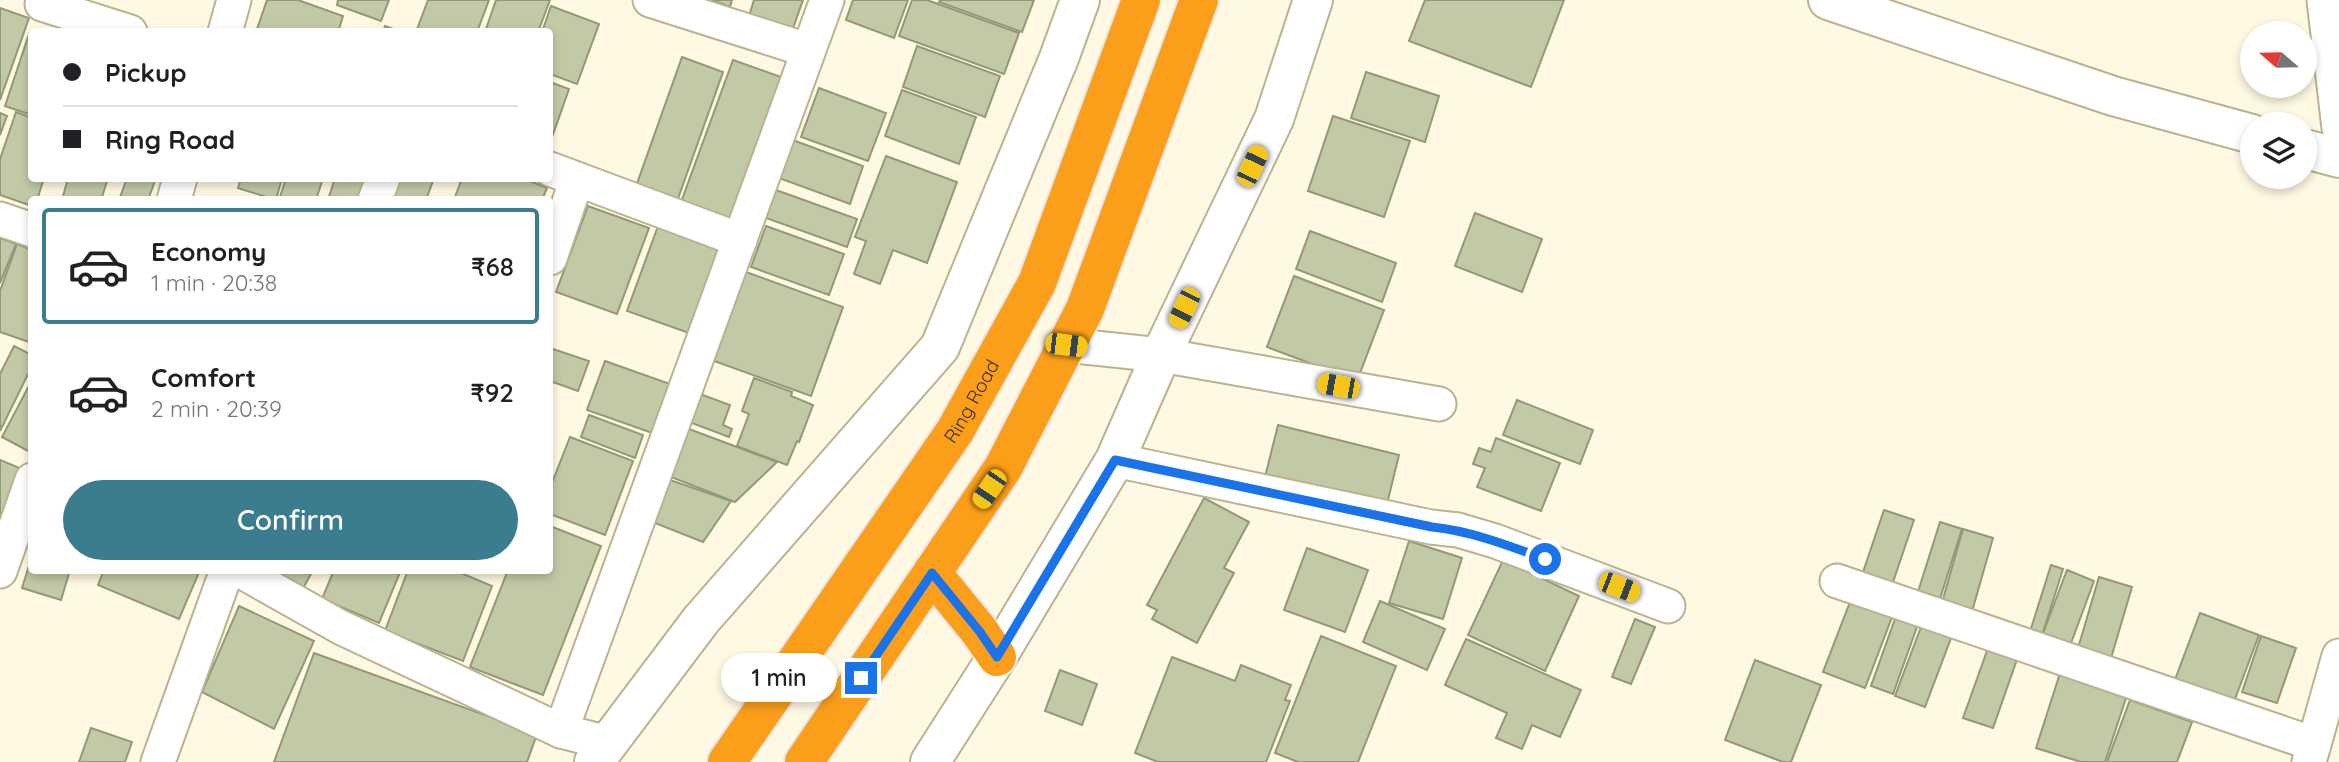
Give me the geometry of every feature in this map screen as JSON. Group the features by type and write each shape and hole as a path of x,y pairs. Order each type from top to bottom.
{"highway":[{"name":"Ring Road","path":"727,762 955,430 1037,284 1141,0"},
{"path":"804,762 1003,468 1085,309 1199,0"},
{"path":"932,573 997,657"}],"street":[{"path":"226,28 234,0"},
{"path":"650,0 807,50"},
{"path":"561,731 827,0"},
{"path":"246,574 340,626 601,752 701,620 940,347 1059,58 1080,0"},
{"path":"930,762 997,657 1115,460 1161,355 1274,119 1313,0"},
{"path":"1828,0 2113,96 2240,131"},
{"path":"2324,0 2339,128"},
{"path":"37,1 118,28"},
{"path":"2317,152 2339,158"},
{"path":"553,239 563,174 740,240"},
{"path":"0,219 28,229"},
{"path":"1066,345 1161,355 1439,404"},
{"path":"1115,460 1432,527 1458,530 1495,541 1668,606"},
{"path":"0,571 28,491"},
{"path":"158,762 226,574"},
{"path":"1837,581 2312,753 2339,656"}],"building":[{"path":"267,0 298,0 343,16 339,28 257,28"},
{"path":"338,0 389,0 381,21 337,5"},
{"path":"428,0 489,0 478,28 418,28"},
{"path":"496,0 550,0 540,28 486,28"},
{"path":"712,0 732,0 730,7"},
{"path":"754,0 803,0 792,31 749,16"},
{"path":"853,0 908,0 894,38 846,20"},
{"path":"912,0 927,0 1019,33 1004,74 899,36"},
{"path":"1034,0 1022,32 939,2"},
{"path":"1425,0 1564,0 1531,87 1409,41"},
{"path":"551,6 599,24 577,84 553,75 553,28 543,28"},
{"path":"0,8 29,18 0,100"},
{"path":"28,37 28,114 5,106"},
{"path":"917,46 1000,76 985,117 903,87"},
{"path":"682,57 723,72 675,207 634,192"},
{"path":"733,60 781,77 728,223 680,205"},
{"path":"1366,72 1439,96 1425,142 1351,118"},
{"path":"553,83 569,89 553,134"},
{"path":"819,88 886,113 868,161 801,137"},
{"path":"902,90 976,117 959,164 885,136"},
{"path":"16,112 28,116 28,182 43,182 38,196 28,196 28,205 0,195 0,159"},
{"path":"0,113 7,116 0,135"},
{"path":"1333,116 1410,141 1384,217 1308,191"},
{"path":"790,139 863,166 850,204 776,177"},
{"path":"886,156 957,182 927,263 893,250 880,284 854,274 866,241 855,237"},
{"path":"67,182 107,182 102,196 63,196"},
{"path":"126,182 155,182 149,196 120,196"},
{"path":"240,182 281,182 277,196 263,196 238,188"},
{"path":"285,182 322,182 317,196 280,196"},
{"path":"334,182 376,182 370,196 329,196"},
{"path":"389,182 433,182 427,196 383,196"},
{"path":"461,182 533,182 547,188 544,196 455,196"},
{"path":"776,190 857,219 847,247 766,218"},
{"path":"588,206 649,228 617,314 556,292"},
{"path":"1475,213 1542,239 1522,292 1455,266"},
{"path":"658,226 720,249 689,333 627,311"},
{"path":"766,226 844,254 829,295 751,267"},
{"path":"1310,231 1396,263 1382,302 1296,269"},
{"path":"0,238 16,244 0,283"},
{"path":"17,244 28,248 28,342 0,332 0,291"},
{"path":"746,272 843,307 811,396 714,361"},
{"path":"1294,276 1384,310 1357,381 1267,347"},
{"path":"14,346 28,353 28,374 0,431 0,374"},
{"path":"553,349 589,361 578,391 553,382"},
{"path":"605,361 673,385 655,434 587,410"},
{"path":"754,378 792,392 791,396 813,405 787,465 737,446 749,414 742,411"},
{"path":"28,388 28,451 2,437"},
{"path":"700,394 730,405 723,425 732,429 729,437 689,422"},
{"path":"1517,400 1593,430 1580,464 1503,435"},
{"path":"589,415 643,435 635,458 581,437"},
{"path":"1278,425 1399,455 1385,512 1264,481"},
{"path":"689,429 777,462 735,502 671,477"},
{"path":"570,437 633,461 605,535 553,515 553,480"},
{"path":"1496,438 1560,463 1541,511 1477,487 1485,468 1473,464 1479,448 1491,452"},
{"path":"0,460 22,469 3,519 0,518"},
{"path":"670,480 731,501 703,542 655,523"},
{"path":"1204,498 1249,522 1224,568 1234,573 1197,643 1152,619 1157,610 1147,605"},
{"path":"1884,510 1914,520 1889,594 1859,584"},
{"path":"1940,522 1962,529 1938,605 1916,598"},
{"path":"553,527 601,546 543,695 470,667 506,574 553,574"},
{"path":"1963,529 1993,538 1971,615 1941,606"},
{"path":"1409,541 1462,558 1443,619 1389,603"},
{"path":"1307,548 1368,570 1345,632 1284,610"},
{"path":"1503,560 1579,596 1545,671 1468,635"},
{"path":"2051,565 2063,569 2040,642 2028,638"},
{"path":"28,569 28,574 69,574 61,600 22,588"},
{"path":"2067,570 2094,581 2067,654 2039,644"},
{"path":"102,574 198,574 179,619 98,585"},
{"path":"267,574 311,574 300,594"},
{"path":"332,574 399,574 379,623 322,599"},
{"path":"406,574 464,574 492,586 463,661 385,631"},
{"path":"2099,577 2132,587 2109,665 2076,655"},
{"path":"1380,601 1445,629 1427,670 1363,642"},
{"path":"1850,602 1892,617 1865,688 1823,672"},
{"path":"239,606 314,641 274,729 202,692"},
{"path":"2200,613 2259,635 2232,707 2173,685"},
{"path":"1896,616 1918,624 1893,694 1871,686"},
{"path":"1635,619 1655,627 1631,684 1612,677"},
{"path":"1921,627 1951,638 1925,707 1895,696"},
{"path":"1993,634 2022,645 1993,728 1963,718"},
{"path":"1321,636 1396,666 1358,762 1298,762 1275,753"},
{"path":"2261,636 2296,648 2277,703 2242,692"},
{"path":"1466,639 1581,690 1560,737 1532,725 1522,749 1496,738 1507,713 1445,685"},
{"path":"314,653 537,734 527,762 274,762"},
{"path":"1172,657 1235,681 1241,665 1291,685 1285,700 1290,701 1266,762 1158,762 1135,753"},
{"path":"1755,660 1821,685 1791,762 1783,762 1725,740"},
{"path":"2062,667 2129,689 2105,762 2081,762 2036,748"},
{"path":"1060,670 1097,684 1082,725 1045,711"},
{"path":"2130,700 2192,722 2177,762 2107,762"},
{"path":"91,728 132,742 125,762 79,762"}],"route":[{"path":"861,678 932,573 997,657 1115,460 1432,527 1458,530 1545,559"}]}
